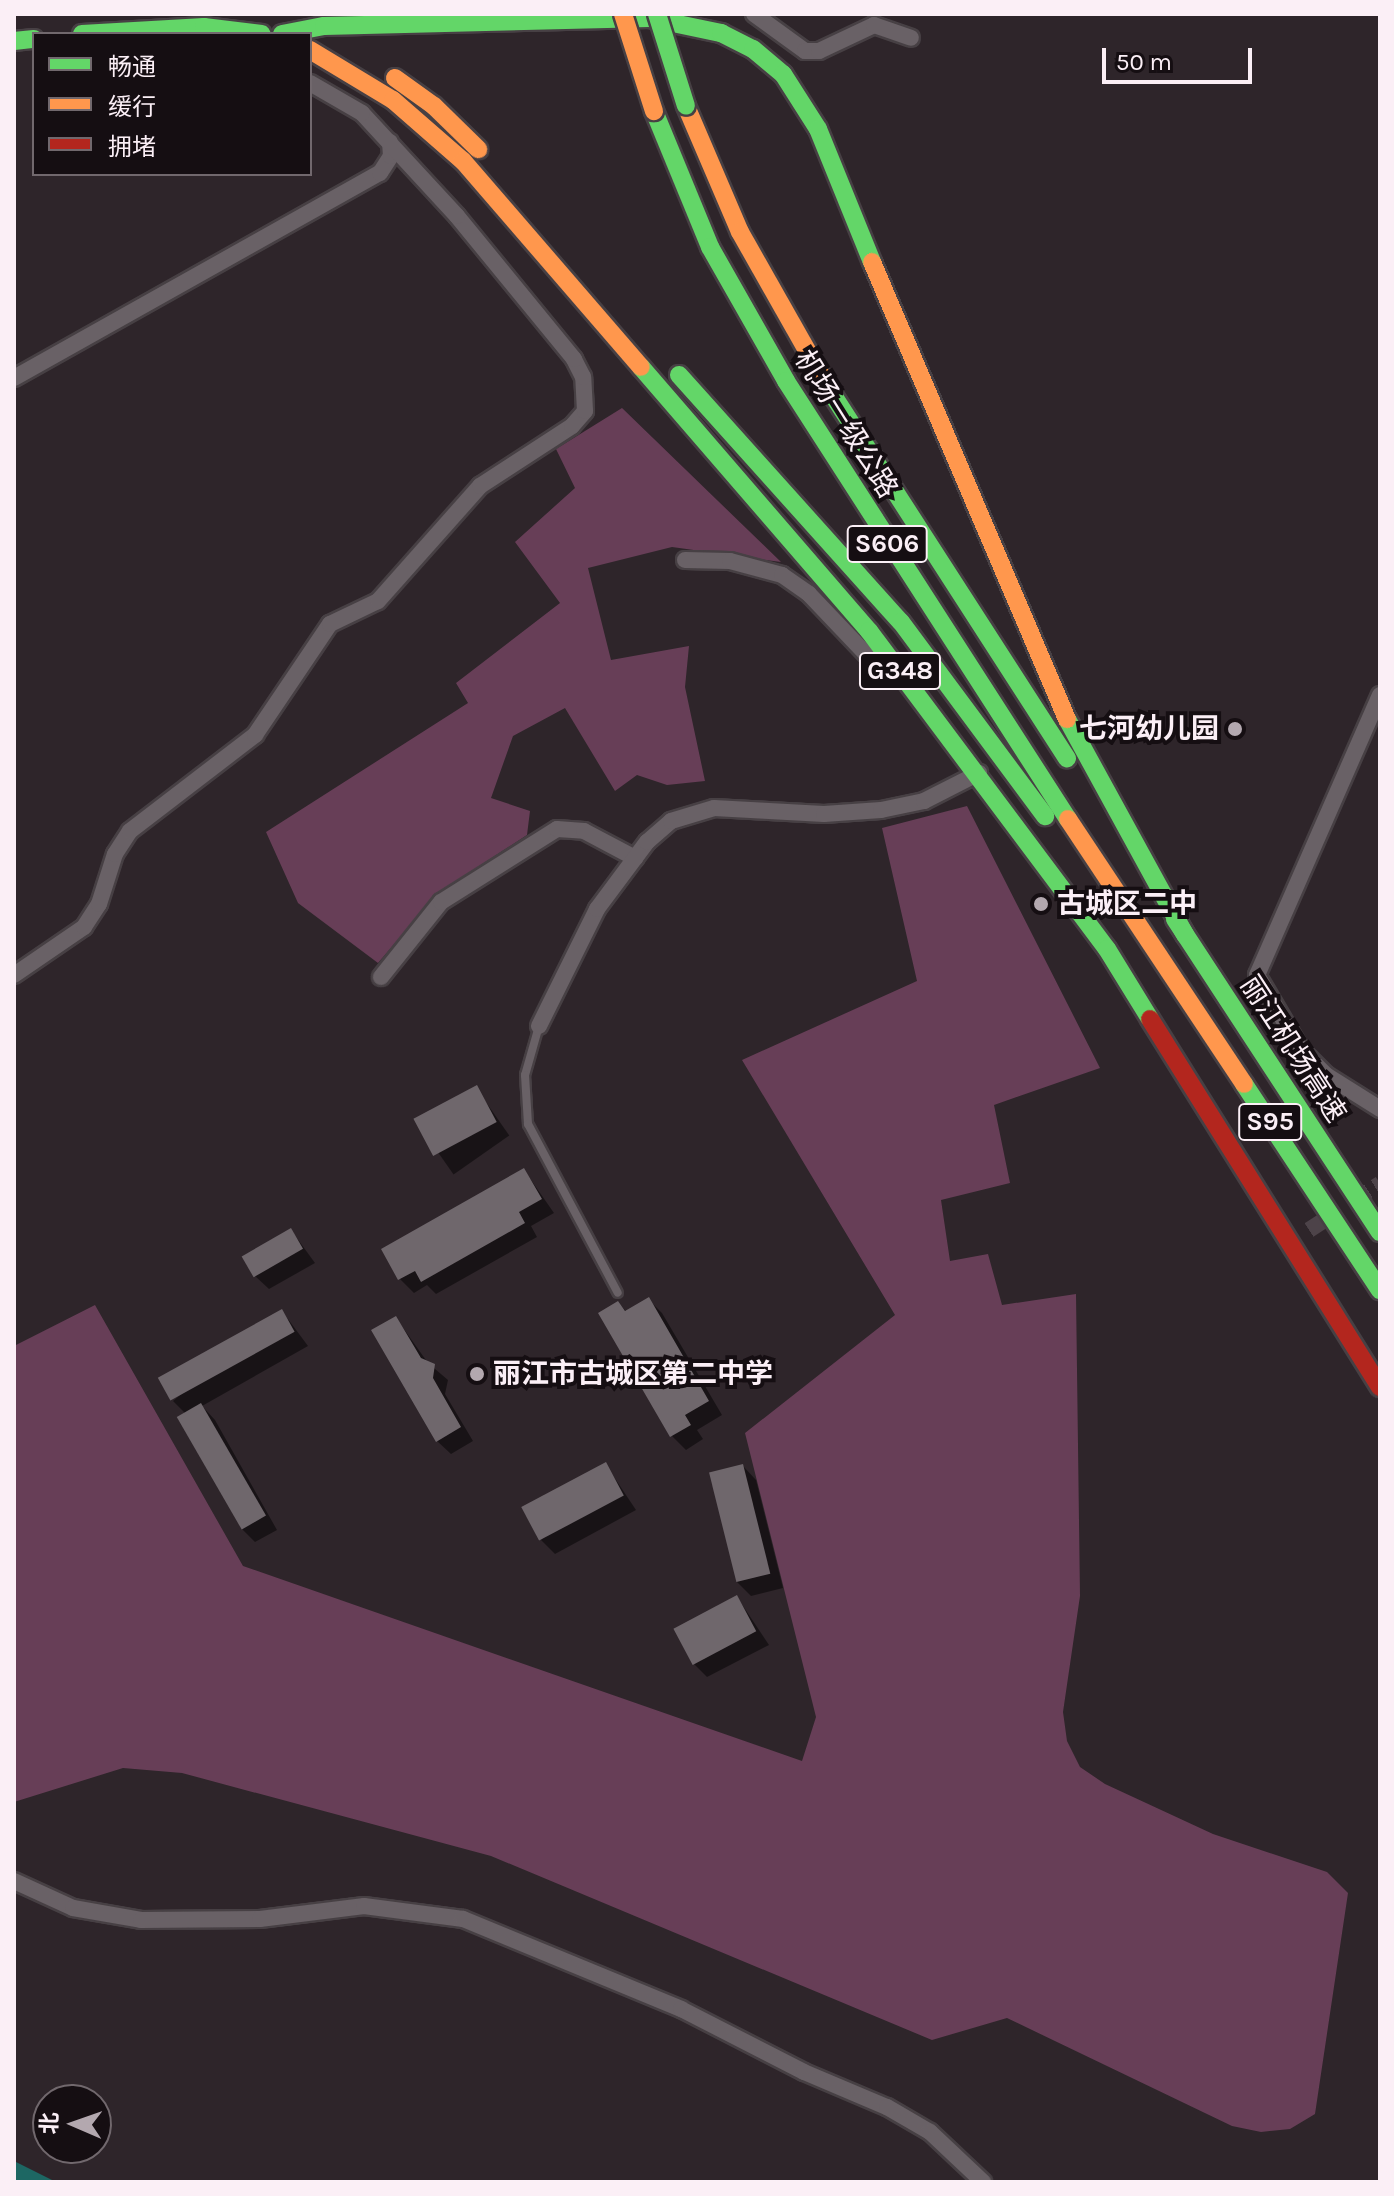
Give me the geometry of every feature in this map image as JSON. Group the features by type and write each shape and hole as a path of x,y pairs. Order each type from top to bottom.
{"highway":[{"name":"机场一级公路","path":"623,14 654,111 699,222 759,337 888,546 1160,953"},
{"name":"机场一级公路","path":"657,14 686,106 740,232 813,364 915,529 1186,936"},
{"path":"292,32 324,26 649,18 721,33 753,49 783,74 818,129 945,443 1075,738 1186,936"},
{"path":"131,32 231,28 252,32"},
{"path":"312,44 367,63 415,91 503,176"},
{"name":"G348","path":"312,51 380,91 463,161 906,678 979,773 1115,962 1380,1387"},
{"path":"666,360 901,622 1029,796 1160,953"},
{"name":"丽江机场高速","path":"1186,936 1380,1232"},
{"name":"丽江机场高速","path":"1160,953 1380,1290"}],"street":[{"path":"231,28 252,14"},
{"path":"754,14 805,51 819,51 874,25 911,38"},
{"path":"14,975 84,927 130,831 255,735 330,624 378,601 480,486 572,426 585,411 583,377 574,359 390,142 362,113 312,84"},
{"path":"14,378 380,173 391,156 390,142"},
{"path":"685,560 730,561 782,575 809,594 884,674 906,678"},
{"path":"1380,695 1257,975 1301,1050 1326,1075 1380,1109"},
{"path":"539,1026 597,909 635,858 671,821 699,810 824,814 881,810 924,801 979,773"},
{"path":"381,977 441,902 557,829 584,831 635,858"},
{"path":"1292,1242 1309,1230"},
{"path":"14,1881 73,1908 141,1920 260,1919 364,1906 463,1919 681,2009 804,2072 887,2107 930,2132 983,2182"}],"lane":[{"path":"539,1026 525,1075 530,1132 618,1293"}],"shaded area":[{"path":"622,408 781,562 672,547 588,568 611,660 689,646 685,687 705,781 667,785 637,775 615,791 565,708 513,736 491,798 530,811 527,835 438,893 378,963 298,903 266,832 468,703 456,683 560,603 515,542 575,488 556,449"},
{"path":"967,806 1100,1068 994,1105 1010,1183 941,1200 950,1261 988,1254 1002,1305 1076,1294 1080,1596 1063,1712 1067,1741 1080,1767 1105,1784 1213,1834 1327,1872 1348,1893 1315,2114 1290,2129 1261,2132 1232,2126 1007,2018 932,2040 491,1856 182,1773 123,1768 14,1802 14,1346 95,1305 243,1566 802,1761 816,1717 745,1433 895,1315 742,1060 917,981 882,828"}],"water":[{"path":"14,2161 56,2182 14,2182"}],"building":[{"path":"477,1085 497,1122 433,1156 413,1119"},
{"path":"524,1168 542,1199 519,1212 525,1223 421,1282 415,1271 398,1280 381,1249"},
{"path":"291,1228 303,1249 254,1277 242,1256"},
{"path":"649,1297 709,1401 685,1415 691,1425 670,1437 598,1313 618,1301 625,1311"},
{"path":"282,1309 295,1332 170,1401 158,1378"},
{"path":"396,1316 421,1358 435,1364 433,1378 461,1427 436,1442 371,1330"},
{"path":"201,1403 266,1516 242,1530 177,1417"},
{"path":"606,1462 624,1496 539,1541 521,1507"},
{"path":"743,1464 770,1574 736,1582 709,1472"},
{"path":"737,1595 756,1631 693,1665 673,1629"}],"tunnel":[{"path":"1355,1200 1380,1184"},
{"path":"1309,1230 1335,1213"}],"traffic: fast":[{"path":"657,14 686,106"},
{"path":"292,32 324,26 649,18 721,33 753,49 783,74 818,129 872,262"},
{"path":"117,32 204,27 245,32"},
{"path":"14,41 32,39"},
{"path":"654,111 710,247 786,381 1068,819"},
{"path":"641,367 869,631 1107,949 1150,1019"},
{"path":"679,375 901,622 1045,816"},
{"path":"827,386 1067,758"},
{"path":"1067,719 1186,936"},
{"path":"1175,919 1380,1232"},
{"path":"1244,1084 1380,1290"}],"traffic: slow":[{"path":"623,14 654,111"},
{"path":"312,51 393,100 463,161 641,367"},
{"path":"395,78 434,106 478,149"},
{"path":"686,106 740,232 827,386"},
{"path":"872,262 1067,719"},
{"path":"1068,819 1244,1084"}],"traffic: jam":[{"path":"1150,1019 1380,1387"}],"place":[{"name":"七河幼儿园","path":"1235,729"},
{"name":"古城区二中","path":"1041,904"},
{"name":"丽江市古城区第二中学","path":"477,1374"}]}
